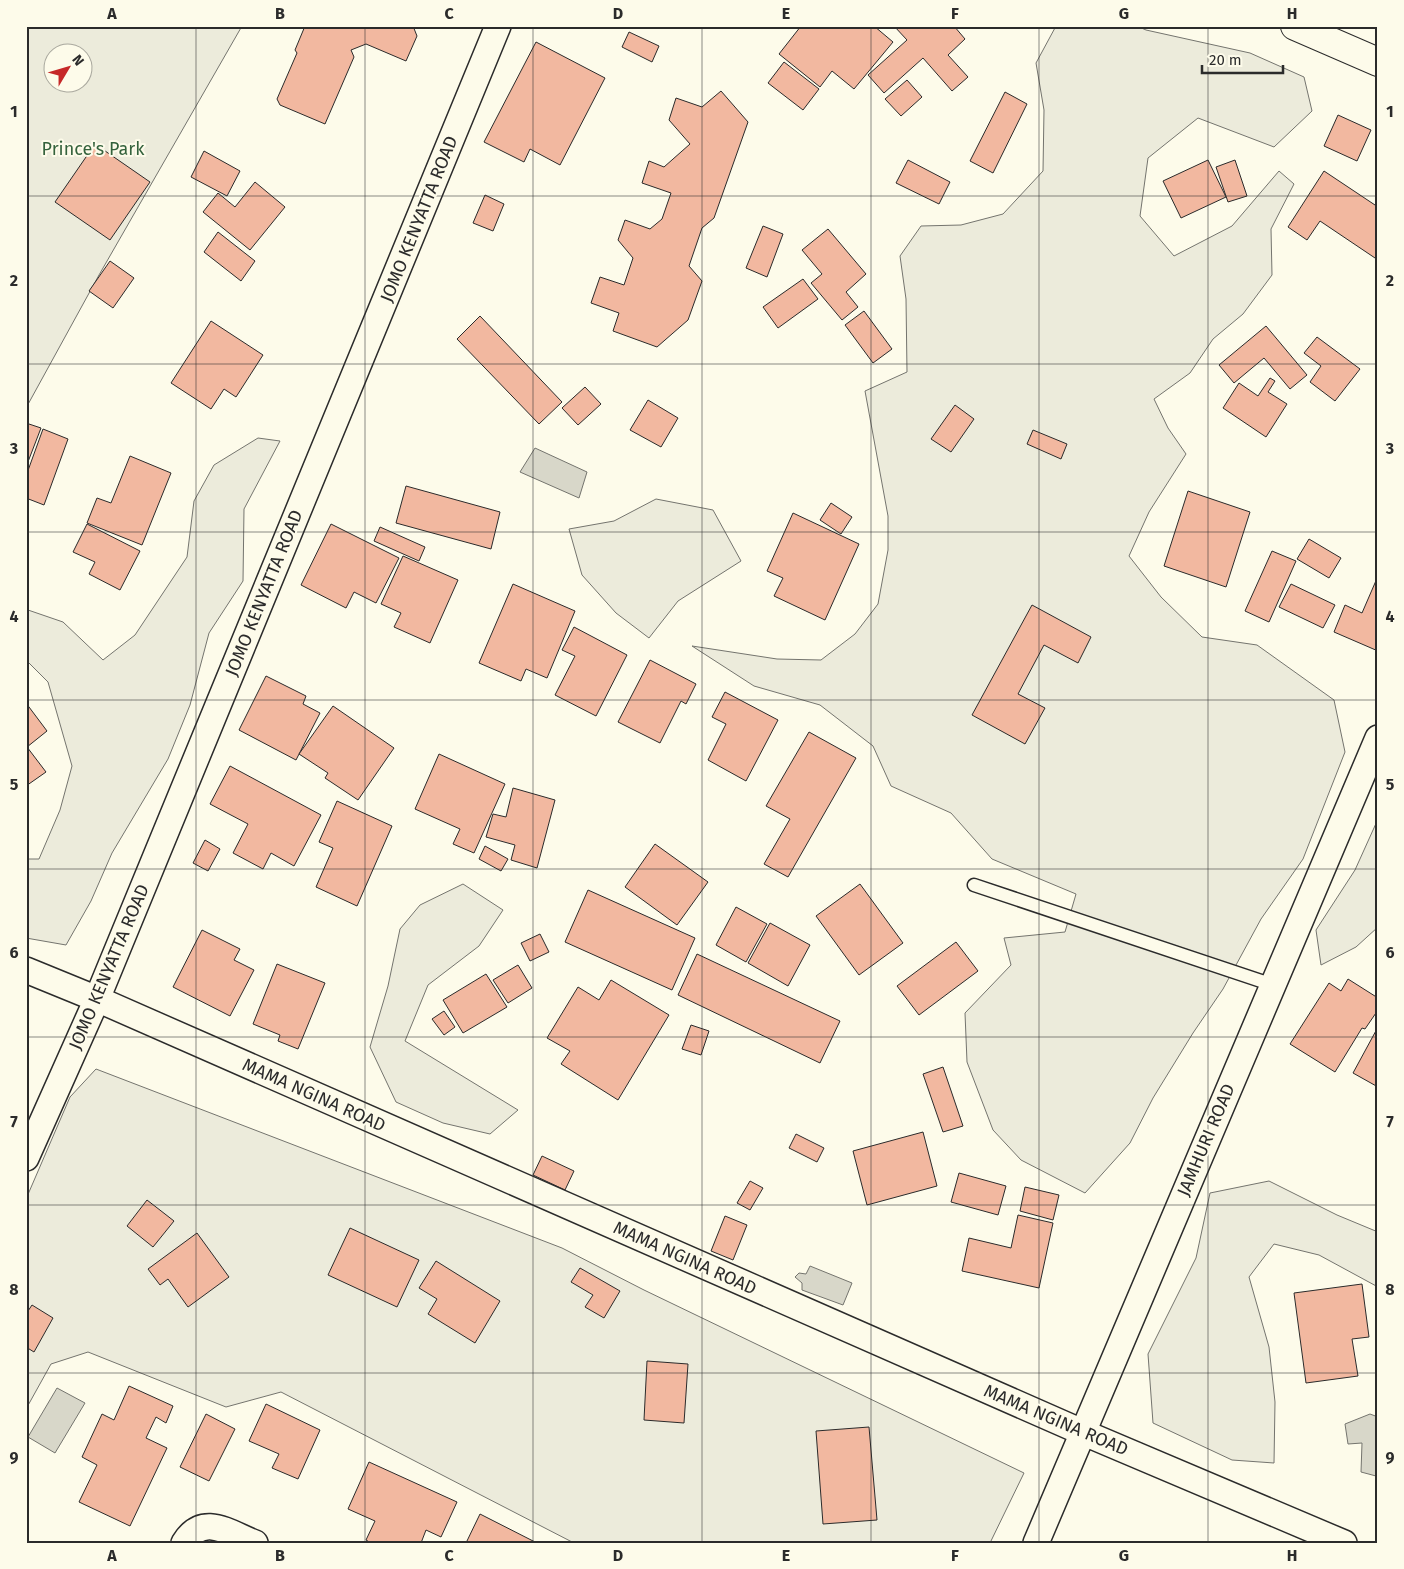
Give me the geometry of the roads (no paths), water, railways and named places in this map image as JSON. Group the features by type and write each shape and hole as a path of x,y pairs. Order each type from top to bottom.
{"main road":[{"path":"1295,26 1378,62"}],"street":[{"name":"JOMO KENYATTA ROAD","path":"26,1158 97,999 498,26"},
{"name":"JAMHURI ROAD","path":"1036,1543 1378,738"},
{"name":"MAMA NGINA ROAD","path":"26,970 97,999 1082,1432 1344,1543"},
{"path":"184,1543 193,1531 201,1526 210,1525 255,1543"}],"lane":[{"path":"974,885 1273,985"}],"park label":[{"name":"Prince's Park","path":"93,149"}]}
